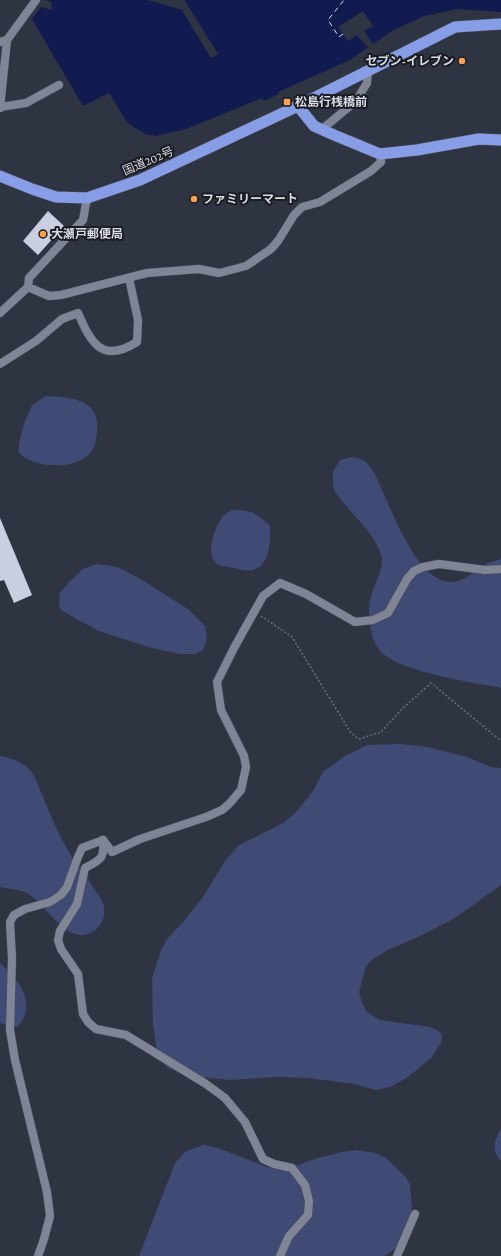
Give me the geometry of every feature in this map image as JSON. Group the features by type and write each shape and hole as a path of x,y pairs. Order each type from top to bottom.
{"highway":[{"name":"国道202号","path":"0,176 56,197 87,198 140,180 298,106 455,27 501,24"},
{"path":"298,106 314,126 380,154 417,150 479,139 501,140"}],"street":[{"path":"36,0 3,41 0,107 26,103 59,85"},
{"path":"322,130 356,101 367,82 368,70"},
{"path":"28,287 49,296 60,295 146,273 199,269 219,273 246,266 271,249 278,241 294,215 302,207 320,202 371,171 381,162 380,154"},
{"path":"0,313 28,287 29,278 83,220 87,198"},
{"path":"0,364 36,341 62,319 78,313 88,335 102,350 110,352 129,347 137,342 138,320 129,278"},
{"path":"103,840 112,852 140,839 206,817 222,810 241,790 246,767 244,756 221,710 216,682 263,596 280,583 306,594 356,622 373,620 388,614 407,579 414,571 423,567 439,564 485,570 501,569"},
{"path":"38,1256 50,1216 47,1192 15,1060 10,1030 12,958 10,922 14,915 25,909 50,902 61,895 67,886 82,848 103,840"},
{"path":"103,840 104,852 100,860 85,868 77,904 60,931 58,940 61,949 78,974 83,1014 88,1022 96,1029 126,1035 206,1084 225,1098 245,1122 263,1159 274,1164 292,1168 305,1185 309,1201 308,1215 289,1236 280,1256"},
{"path":"397,1256 415,1214"}],"path":[{"path":"254,612 292,637 351,733 359,739 381,732 403,708 431,683 501,741"}],"shaded area":[{"path":"46,0 148,0 182,10 188,6 185,0 501,0 501,12 457,9 424,16 392,31 350,60 278,92 279,94 264,101 262,98 186,129 155,136 146,134 127,122 109,93 83,106 32,19 41,7 52,10 51,2"},
{"path":"46,396 74,399 89,406 94,413 97,421 95,445 90,453 81,460 64,465 43,464 34,462 19,453 19,443 24,424 32,405"},
{"path":"351,457 358,458 366,462 371,468 411,549 430,573 440,580 452,582 457,581 465,578 486,564 501,559 501,688 456,680 406,666 392,660 378,648 374,641 370,624 369,607 372,593 381,569 381,555 372,536 339,498 333,486 333,473 335,468 340,460"},
{"path":"233,510 253,513 270,526 268,553 265,560 254,570 222,566 217,564 213,559 211,547 214,533 223,516"},
{"path":"97,564 117,567 139,578 188,609 205,626 207,638 203,650 195,654 180,654 148,647 99,631 62,611 59,605 60,593 83,569"},
{"path":"401,744 428,747 467,757 491,767 501,768 501,885 455,918 388,950 373,959 366,966 359,992 362,1003 367,1012 380,1020 430,1027 440,1032 442,1035 441,1043 431,1058 408,1077 390,1087 376,1090 355,1084 308,1078 277,1077 229,1080 189,1076 168,1068 158,1058 153,1024 152,979 160,953 167,939 203,897 225,861 239,845 283,823 296,812 313,791 323,772 345,756 367,745"},
{"path":"0,756 12,759 27,767 34,776 66,847 103,903 104,918 95,930 85,935 76,934 67,930 27,893 0,887"},
{"path":"0,963 19,984 24,993 26,1010 23,1019 17,1027 0,1023"},
{"path":"501,1129 501,1161 496,1153 495,1141"},
{"path":"204,1145 218,1148 274,1169 287,1169 341,1152 357,1150 375,1153 386,1158 406,1177 410,1185 412,1206 410,1225 396,1248 385,1256 139,1256 175,1163 186,1151"}],"pier":[{"path":"188,6 218,54 211,58 182,10"},
{"path":"363,11 373,26 364,31 374,46 369,49 357,35 348,41 338,27"}],"building":[{"name":"大瀬戸郵便局","path":"48,211 64,226 38,255 23,241"},
{"path":"0,518 32,595 14,603 4,580 0,581"}],"ferry route":[{"path":"343,34 339,37 328,20 344,0"}],"place":[{"name":"セブン-イレブン","path":"462,61"},
{"name":"松島行桟橋前","path":"287,102"},
{"name":"ファミリーマート","path":"194,199"},
{"name":"大瀬戸郵便局","path":"43,234"}]}
